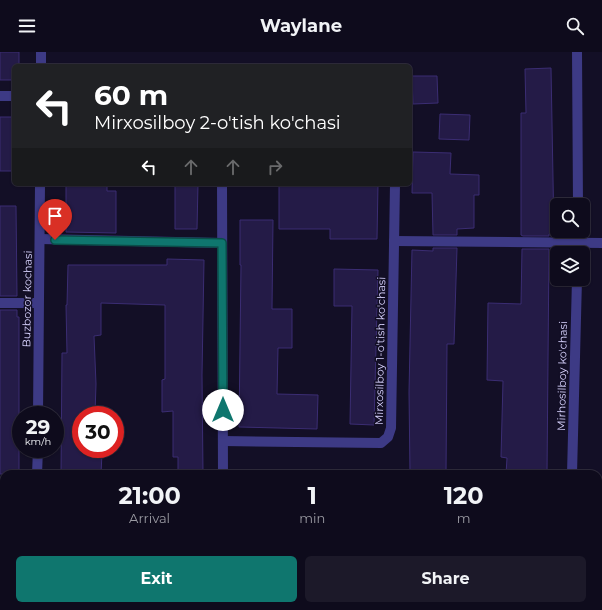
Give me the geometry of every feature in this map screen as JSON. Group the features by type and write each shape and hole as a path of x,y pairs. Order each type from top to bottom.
{"street":[{"path":"41,52 41,64"},
{"path":"577,52 578,198"},
{"path":"0,96 12,96"},
{"name":"Buzbozor kochasi","path":"38,406 40,186"},
{"path":"222,186 223,470"},
{"name":"Mirxosilboy 1-o'tish ko'chasi","path":"223,440 381,443 388,437 391,428 395,186"},
{"path":"40,239 222,243"},
{"path":"394,242 550,247"},
{"path":"588,246 602,243"},
{"name":"Mirhosilboy ko'chasi","path":"572,470 577,286"},
{"path":"0,303 38,303"},
{"path":"37,470 38,458"}],"building":[{"path":"0,52 19,52 19,64 12,64 12,80 0,80"},
{"path":"551,68 553,198 550,198 549,236 521,235 521,113 526,113 525,69"},
{"path":"412,76 437,76 438,103 413,104"},
{"path":"440,114 470,115 469,140 439,139"},
{"path":"0,117 12,117 12,171 0,171"},
{"path":"413,152 451,153 450,174 479,175 479,195 474,195 474,228 457,229 457,235 433,235 432,193 412,193"},
{"path":"66,186 107,186 107,191 116,191 116,233 66,232"},
{"path":"175,186 198,186 197,229 175,229"},
{"path":"279,186 378,186 377,239 330,239 330,229 279,229"},
{"path":"0,206 16,206 17,296 0,296"},
{"path":"240,220 273,220 272,309 292,309 292,348 278,348 277,394 318,395 317,429 239,427 241,265"},
{"path":"433,248 457,248 454,344 447,344 446,470 410,470 409,392 412,250 433,251"},
{"path":"522,249 549,249 547,470 506,470 507,458 501,457 503,381 487,380 488,303 521,304"},
{"path":"167,259 204,260 202,375 203,470 178,470 178,457 173,457 173,411 162,412 162,380 165,379 165,305 101,303 101,335 94,336 95,406 72,406 72,458 102,458 101,470 61,470 61,458 64,458 64,406 62,406 62,353 67,353 66,305 68,265 167,265"},
{"path":"334,269 378,270 374,425 350,424 352,306 334,306"},
{"path":"0,310 17,310 17,317 19,317 19,406 12,406 12,458 19,458 19,470 0,470"}],"route":[{"path":"55,240 222,243 223,410"}]}
